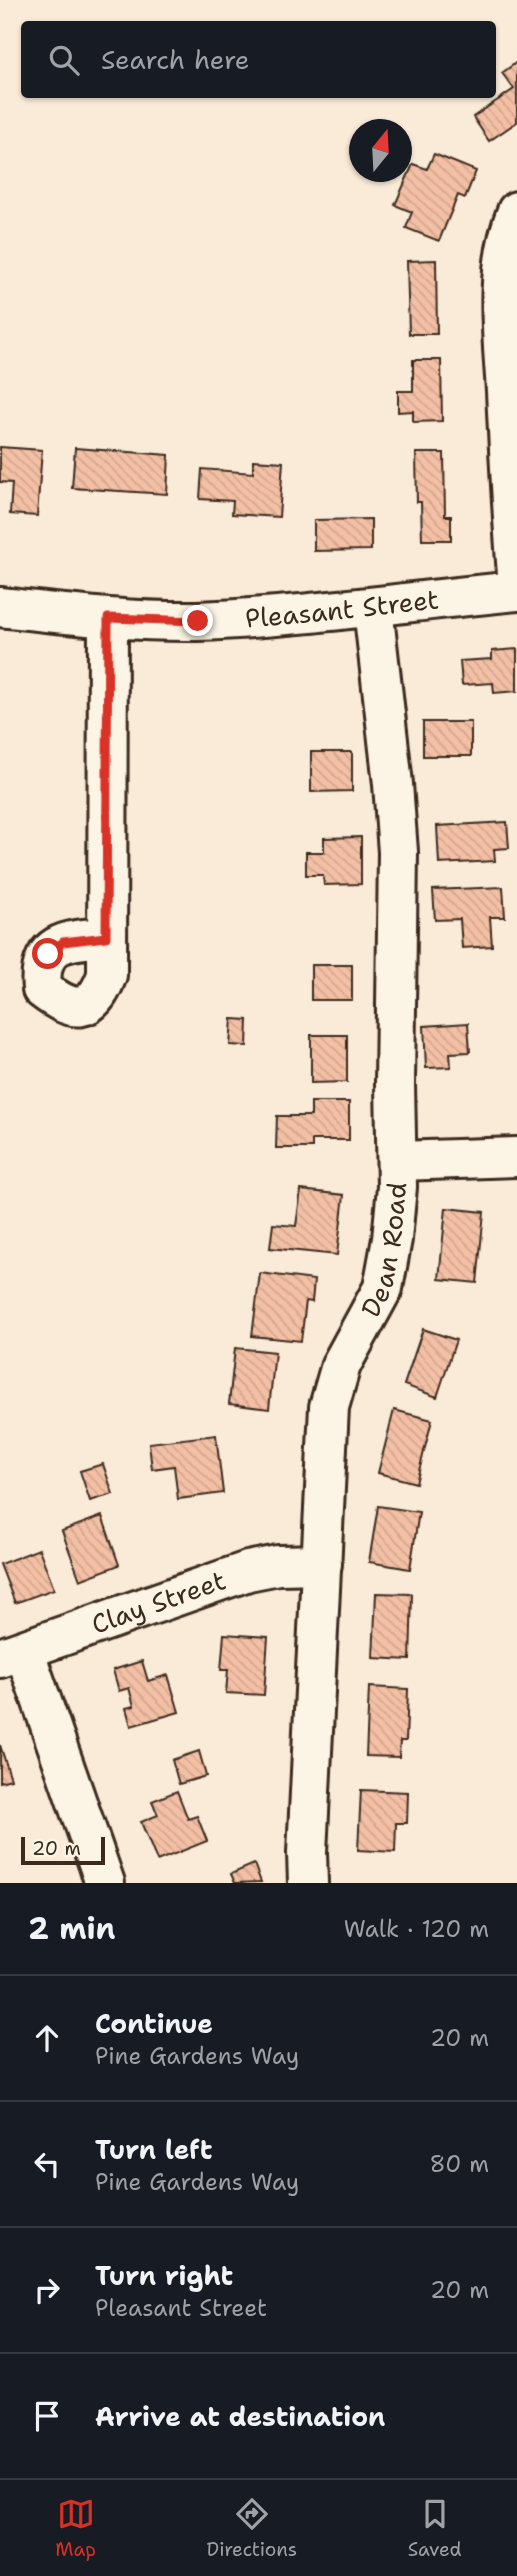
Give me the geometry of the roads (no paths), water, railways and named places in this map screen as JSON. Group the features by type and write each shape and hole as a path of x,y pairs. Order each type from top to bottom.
{"street":[{"path":"517,211 505,257 501,305 517,573"},
{"name":"Pleasant Street","path":"0,607 108,618 198,621 373,608 517,591"},
{"name":"Dean Road","path":"308,1883 307,1853 329,1407 341,1364 383,1288 396,1212 398,852 373,608"},
{"path":"106,937 108,618"},
{"path":"398,1161 517,1157"},
{"name":"Clay Street","path":"12,1654 248,1571 278,1565 321,1564"},
{"path":"12,1654 105,1883"}]}
